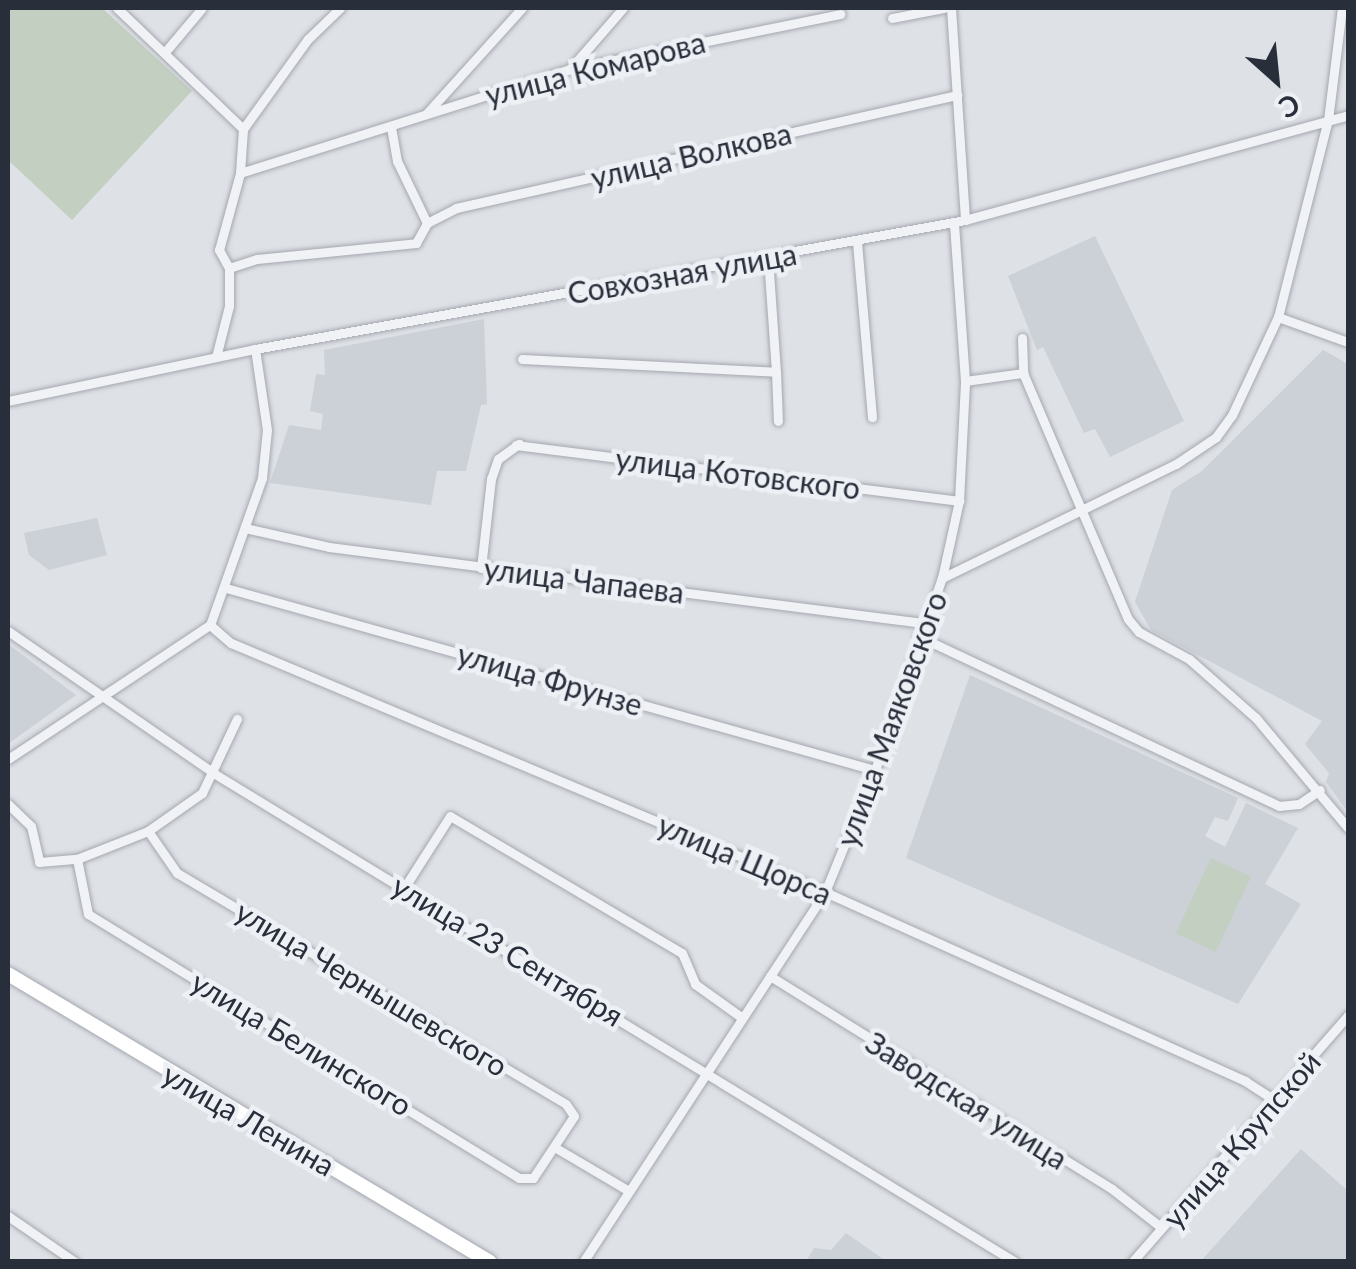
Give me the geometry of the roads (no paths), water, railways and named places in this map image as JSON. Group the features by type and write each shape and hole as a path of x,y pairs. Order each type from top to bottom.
{"main road":[{"name":"улица Ленина","path":"8,974 490,1262"}],"street":[{"path":"117,8 243,129"},
{"path":"165,52 202,8"},
{"path":"216,357 229,306 229,268 220,250 240,173 243,129 308,40 340,8"},
{"path":"424,117 522,8"},
{"path":"570,69 622,8"},
{"path":"892,18 947,8 958,95 966,220"},
{"path":"942,578 1084,509 1216,437 1246,390 1278,318 1328,120 1342,8"},
{"name":"улица Комарова","path":"240,173 570,69 840,14"},
{"name":"улица Волкова","path":"229,268 257,259 416,243 427,224 456,208 958,95"},
{"name":"Совхозная улица","path":"8,401 255,349 966,220 1348,115"},
{"path":"391,127 398,160 427,224"},
{"name":"улица Маяковского","path":"583,1262 825,892 875,770 918,636 942,578 959,501 965,381 954,222"},
{"path":"857,242 872,417"},
{"path":"768,258 778,421"},
{"path":"1278,318 1348,342"},
{"path":"1022,338 1023,374 1139,632 1189,659 1256,718 1348,828"},
{"path":"8,759 210,625 262,478 268,430 255,349"},
{"path":"522,359 776,372"},
{"path":"965,381 1023,374"},
{"name":"улица Котовского","path":"482,568 491,478 498,459 518,444 959,501"},
{"name":"улица Чапаева","path":"245,528 482,568 924,622"},
{"name":"улица Фрунзе","path":"226,588 875,770"},
{"name":"улица Щорса","path":"210,625 249,651 825,892 1245,1081 1277,1102"},
{"name":"улица 23 Сентября","path":"8,631 100,700 215,774 709,1070 1015,1262"},
{"path":"918,636 1279,806 1300,804 1320,790"},
{"path":"8,804 31,826 40,862 77,859 148,831 202,793 215,774 236,720"},
{"path":"404,888 450,816 682,953 695,984 741,1018"},
{"name":"улица Чернышевского","path":"148,831 177,872 566,1104 574,1116 556,1148"},
{"name":"улица Белинского","path":"77,859 88,914 519,1178 533,1178 556,1148"},
{"name":"Заводская улица","path":"770,976 1112,1188 1162,1228"},
{"name":"улица Крупской","path":"1132,1262 1277,1102 1348,1015"},
{"path":"556,1148 627,1190"},
{"path":"8,1216 75,1262"}]}
